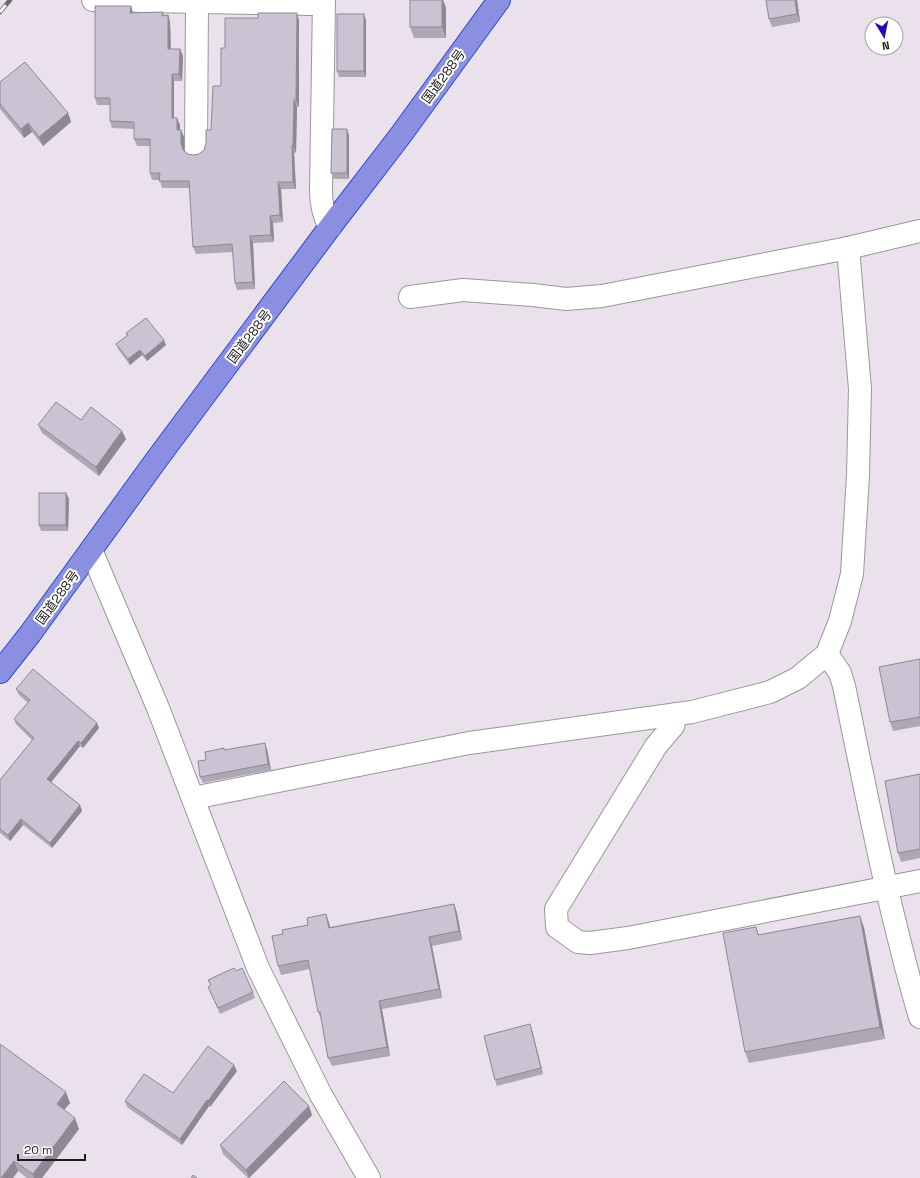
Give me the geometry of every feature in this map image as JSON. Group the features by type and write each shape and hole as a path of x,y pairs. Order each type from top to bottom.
{"highway":[{"name":"国道288号","path":"3,663 30,634 157,459 330,227 400,136 499,0"}],"street":[{"path":"93,0 311,4 322,0 321,205 325,218 330,227"},
{"path":"196,150 197,2"},
{"path":"410,297 463,290 566,299 602,296 848,248 920,231"},
{"path":"193,798 469,743 692,712 770,692 798,678 827,654 840,621 852,574 858,475 860,389 848,248"},
{"path":"91,550 158,708 258,968 321,1095 369,1178"},
{"path":"827,654 840,673 844,686 886,887 920,1017"},
{"path":"676,714 673,726 656,746 556,909 557,927 578,942 590,944 628,938 920,881"}],"building":[{"path":"410,0 442,0 442,27 410,27"},
{"path":"766,0 795,0 797,14 769,19"},
{"path":"95,6 131,6 130,13 163,12 162,16 168,15 168,49 180,49 179,74 172,74 172,118 177,118 177,130 181,130 181,143 183,150 188,154 193,155 199,154 204,150 206,143 206,130 211,130 213,86 221,86 221,48 225,48 225,18 258,18 258,13 297,13 296,100 294,100 293,146 292,145 293,182 278,182 280,215 270,216 271,235 250,236 253,282 235,283 232,244 193,247 189,181 159,181 160,173 150,173 150,139 134,139 134,122 110,121 110,98 95,98"},
{"path":"337,14 364,14 364,71 337,71"},
{"path":"25,62 68,113 39,137 28,123 21,129 0,104 0,82"},
{"path":"332,129 347,129 347,173 331,173"},
{"path":"146,318 164,340 145,356 140,350 128,359 116,344 128,335 126,333"},
{"path":"56,402 81,420 91,407 122,431 96,467 38,425"},
{"path":"39,493 66,493 66,525 39,525"},
{"path":"920,659 920,717 890,722 879,667"},
{"path":"33,669 97,723 81,743 78,741 47,779 80,805 50,843 21,819 8,835 0,829 0,780 34,738 14,719 30,700 16,689"},
{"path":"265,743 268,764 200,777 198,761 206,760 205,752"},
{"path":"920,774 920,849 898,853 885,781"},
{"path":"454,904 459,931 429,937 439,989 379,1001 387,1047 328,1058 320,1012 318,1012 308,960 278,966 272,936 283,934 282,930 308,925 307,918 326,914 329,928"},
{"path":"860,916 880,1027 745,1052 723,933 756,927 758,935"},
{"path":"234,968 236,971 242,968 253,992 218,1008 208,987 211,985 208,980"},
{"path":"530,1024 541,1068 495,1080 484,1036"},
{"path":"0,1044 66,1092 57,1104 75,1118 33,1174 14,1161 0,1178"},
{"path":"208,1046 234,1065 180,1139 125,1101 144,1074 173,1093"},
{"path":"284,1081 309,1106 246,1170 220,1145"}],"railway":[{"path":"0,12 10,0"}]}
